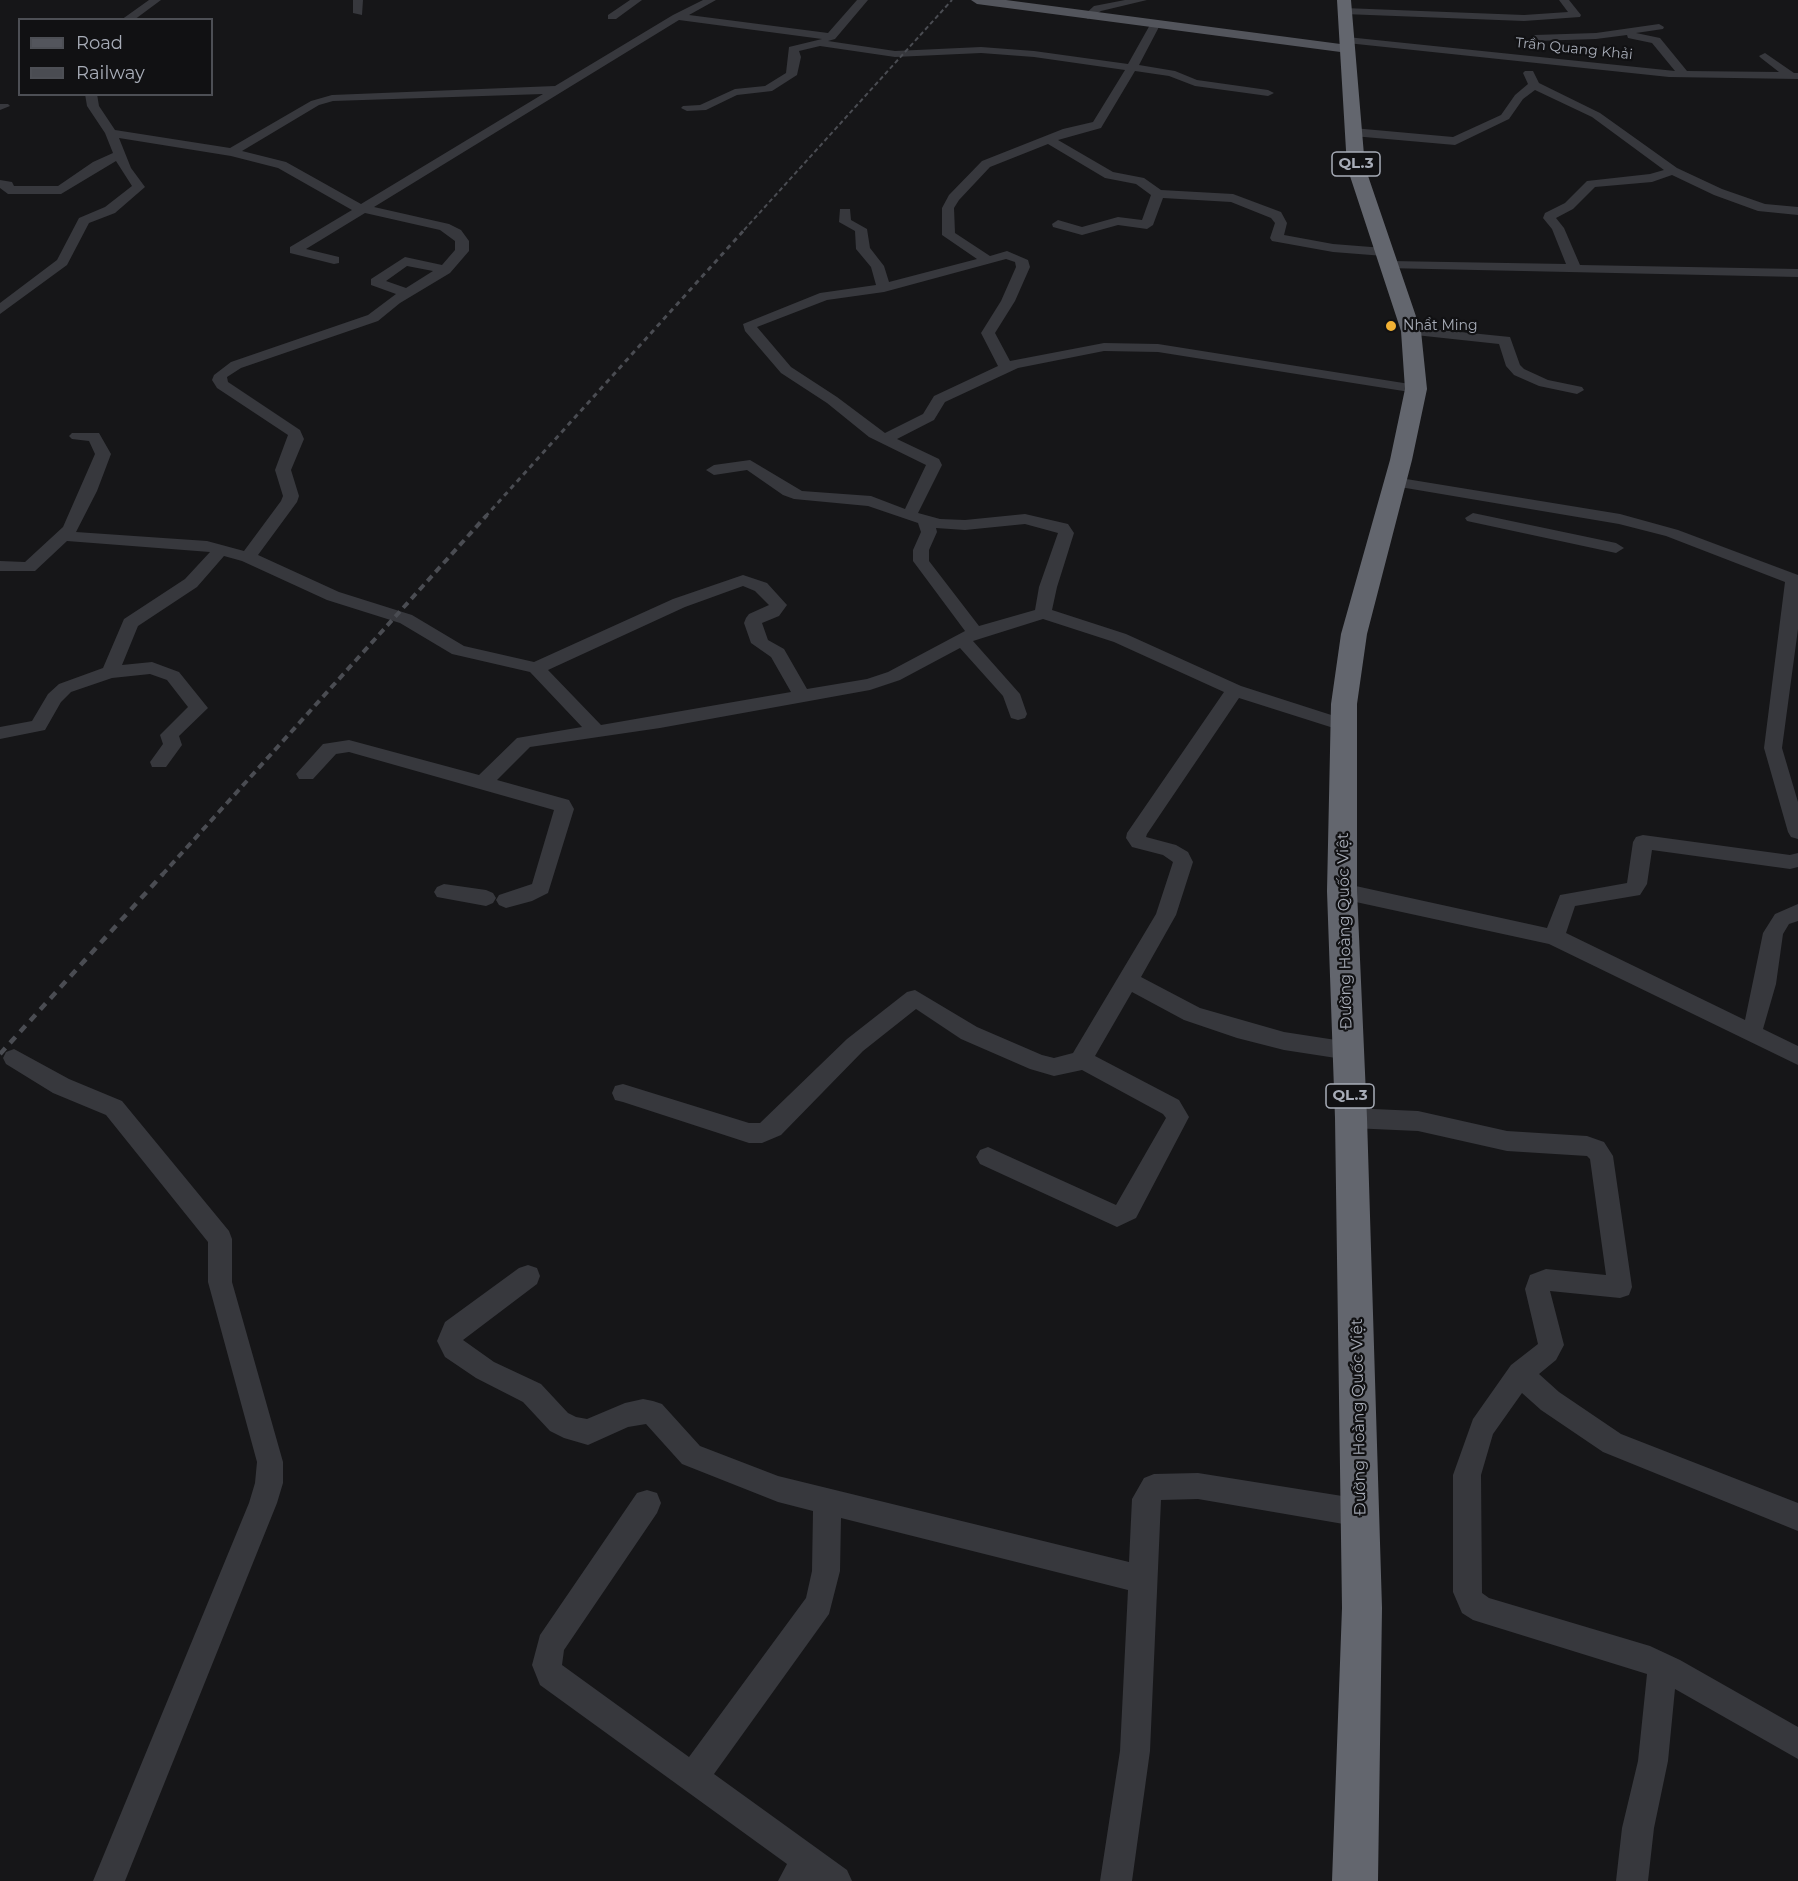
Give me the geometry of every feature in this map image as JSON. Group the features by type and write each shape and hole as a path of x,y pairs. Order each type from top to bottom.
{"highway":[{"name":"Đường Hoàng Quốc Việt","path":"1344,5 1356,167 1411,331 1416,389 1354,634 1343,726 1342,891 1351,1118 1362,1608 1354,1881"}],"main road":[{"path":"977,0 1016,3 1155,25 1347,45"}],"street":[{"path":"129,18 156,0"},
{"path":"358,0 358,13"},
{"path":"612,18 637,0"},
{"path":"334,260 295,250 677,17 711,0"},
{"path":"687,108 702,108 735,92 771,87 791,75 795,57 793,49 826,40 864,0"},
{"path":"1088,16 1098,8 1142,0"},
{"path":"1344,5 1524,18 1576,15 1564,0"},
{"path":"677,17 826,40 895,54 991,50 1171,73 1203,85 1269,93"},
{"path":"1524,18 1534,38 1544,43 1556,62"},
{"path":"986,259 950,235 947,230 950,203 982,166 1049,139 1097,125 1155,25"},
{"path":"1534,38 1608,34 1659,27"},
{"path":"1608,34 1652,38 1684,74"},
{"name":"Trần Quang Khải","path":"1347,45 1684,74 1794,76"},
{"path":"1764,56 1794,76"},
{"path":"1522,59 1534,85 1596,115 1673,171 1718,192 1763,208 1798,211"},
{"path":"232,152 315,103 332,98 530,92 567,84"},
{"path":"1353,132 1455,141 1505,117 1519,97 1534,85"},
{"path":"0,310 62,262 84,221 110,210 136,191 138,183 125,168 111,133 93,106 91,96"},
{"path":"111,133 232,152 291,169 360,209 428,222 456,233 462,241 462,250 445,270 407,293 382,313 364,322 236,365 221,375 219,380 222,385 296,433 296,439 283,470 291,496 290,502 248,557"},
{"path":"1049,139 1109,175 1140,181 1158,194 1233,198 1276,215 1281,223 1277,238 1387,259 1574,269 1798,273"},
{"path":"0,184 8,185 8,190 61,190 98,165 120,154"},
{"path":"1574,269 1570,252 1558,228 1549,218 1550,216 1569,206 1591,184 1652,178 1673,171"},
{"path":"1058,224 1082,231 1118,221 1147,225 1158,194"},
{"path":"845,212 845,222 861,229 863,249 877,266 884,288"},
{"path":"917,519 933,462 884,440 865,428 832,400 786,370 750,328 753,322 825,296 884,288 1006,255 1023,263 1008,301 988,333 1006,368"},
{"path":"407,293 376,282 405,261 445,270"},
{"path":"1411,331 1502,339 1506,341 1509,357 1519,372 1544,383 1576,390"},
{"path":"884,440 929,417 939,399 1006,368 1088,349 1139,346 1416,389"},
{"path":"0,566 29,567 64,536 89,491 103,454 94,436 76,436"},
{"path":"714,470 750,465 789,492 800,496 871,501 917,519 965,525 1025,519 1066,529 1043,612"},
{"path":"1394,482 1620,519 1672,533 1796,580 1773,748 1798,832"},
{"path":"1473,518 1620,553 1620,519"},
{"path":"917,519 929,532 921,550 921,561 968,636 1011,694 1018,714"},
{"path":"64,536 114,537 221,549 248,557 333,596 406,619 458,650 536,668 595,730"},
{"path":"110,672 130,623 191,583 221,549"},
{"path":"536,668 679,603 730,584 749,581 761,587 779,608 753,620 760,643 777,653 802,696"},
{"path":"484,782 524,742 660,722 882,680 968,636 1043,612 1120,638 1235,690 1343,726"},
{"path":"0,733 38,726 58,693 110,672 139,668 164,671 173,676 199,708 169,735 173,745 159,762"},
{"path":"623,1093 749,1133 762,1133 773,1128 855,1046 915,998 969,1033 1038,1063 1063,1066 1071,1065 1081,1059 1166,915 1183,862 1181,857 1169,850 1139,842 1136,838 1137,833 1235,690"},
{"path":"306,774 330,749 349,746 562,805 564,809 541,888 525,896 506,900"},
{"path":"1554,937 1567,900 1633,890 1637,884 1643,842 1790,862 1798,860"},
{"path":"1342,891 1554,937 1798,1056"},
{"path":"444,892 486,898"},
{"path":"1750,1033 1757,1018 1765,984 1773,933 1782,919 1798,912"},
{"path":"1128,980 1192,1014 1237,1029 1284,1041 1348,1051"},
{"path":"14,1058 61,1086 114,1108 220,1239 220,1282 270,1462 269,1483 263,1503 109,1881"},
{"path":"988,1157 1117,1217 1127,1211 1179,1117 1171,1107 1081,1059"},
{"path":"1351,1118 1418,1121 1507,1141 1587,1146 1596,1149 1601,1155 1620,1287 1546,1280 1539,1283 1537,1289 1551,1345 1547,1352 1520,1374 1482,1428 1467,1475 1467,1592 1472,1603 1483,1610 1611,1646 1662,1667 1798,1744"},
{"path":"528,1276 454,1330 450,1341 454,1348 485,1370 532,1393 559,1422 573,1429 588,1431 625,1415 643,1411 653,1413 691,1455 778,1489 1142,1579"},
{"path":"1520,1374 1550,1401 1612,1443 1798,1517"},
{"path":"1116,1881 1135,1751 1146,1499 1154,1487 1198,1485 1361,1514"},
{"path":"693,1777 819,1604 826,1571 827,1502"},
{"path":"647,1503 550,1645 547,1665 550,1675 693,1777 801,1871 836,1881"},
{"path":"1632,1881 1638,1828 1653,1761 1662,1667"}],"railway":[{"path":"744,230 952,0"},
{"path":"485,517 745,229"},
{"path":"162,875 487,515"},
{"path":"0,1054 163,874"}],"place":[{"name":"Nhẩt Ming","path":"1391,326"}]}
